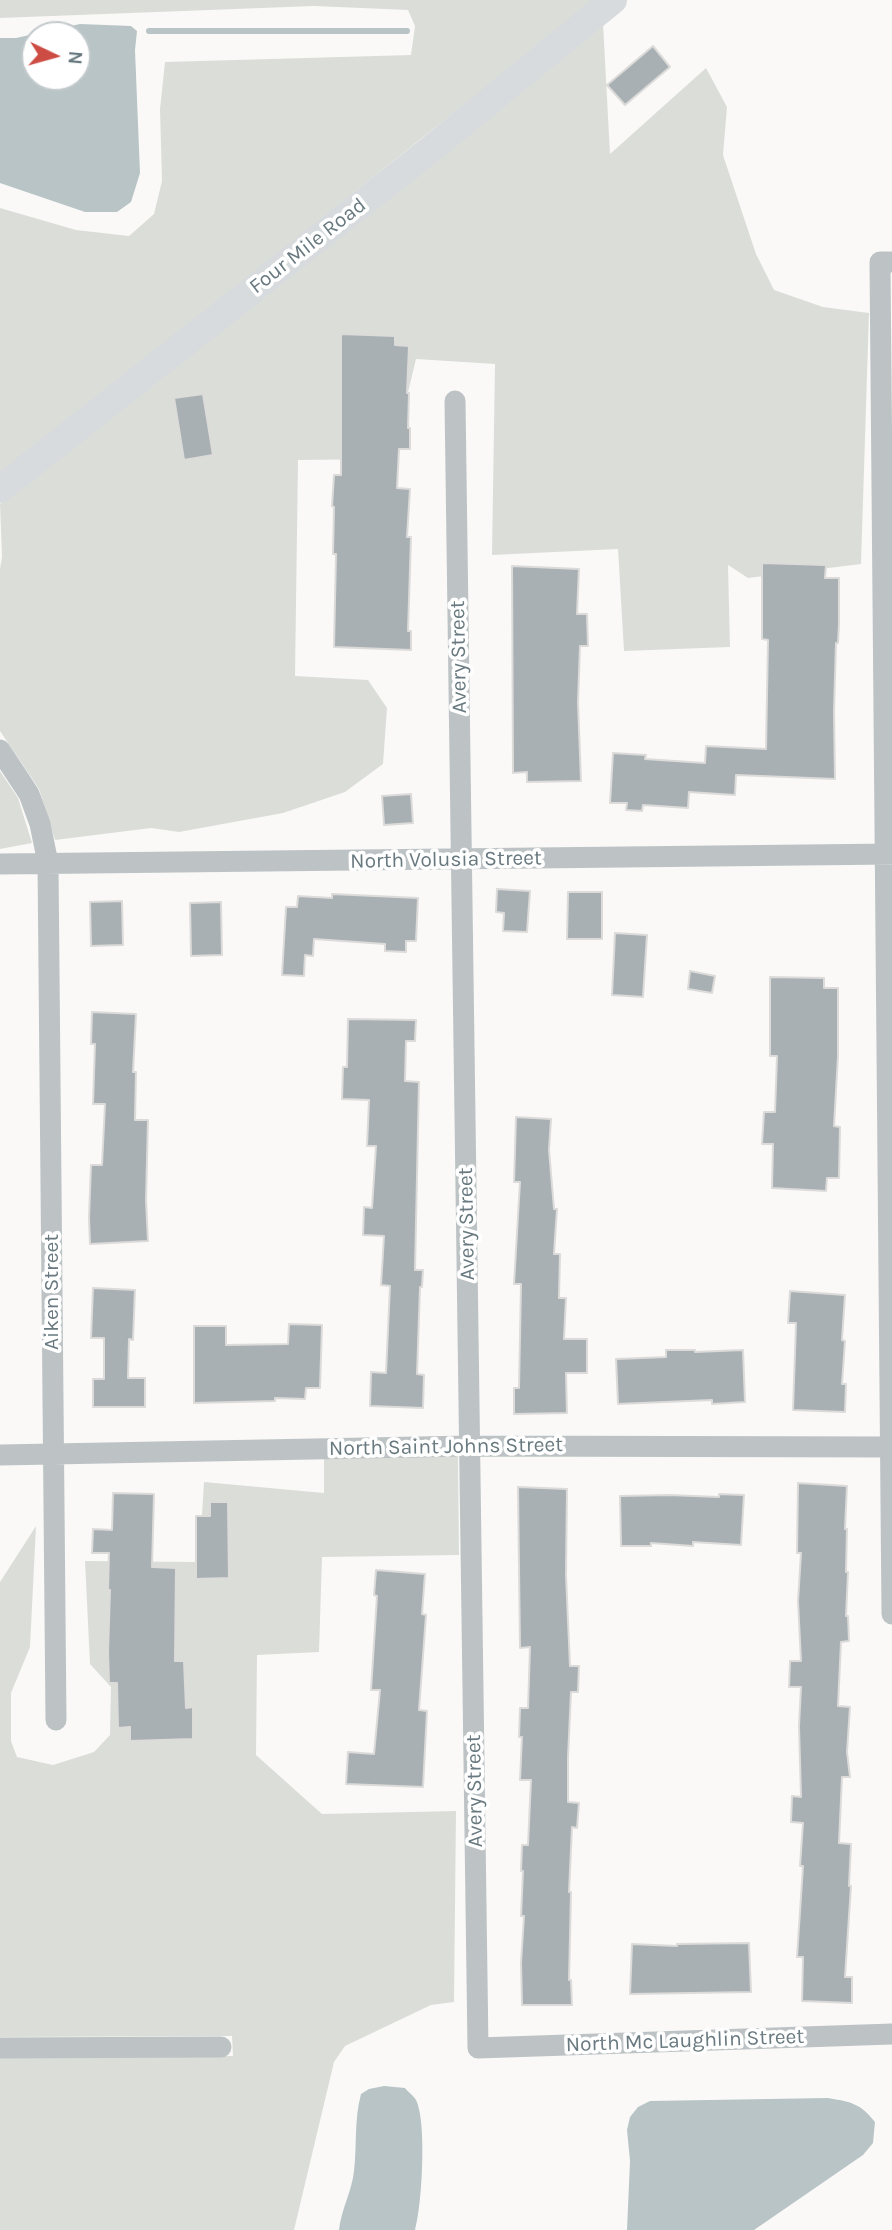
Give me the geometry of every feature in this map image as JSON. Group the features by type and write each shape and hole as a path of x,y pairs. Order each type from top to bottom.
{"main road":[{"name":"Four Mile Road","path":"0,489 430,150 613,0"}],"street":[{"path":"886,262 892,1614"},
{"name":"Avery Street","path":"455,401 478,2048"},
{"name":"Aiken Street","path":"0,750 29,794 40,824 48,863 56,1720"},
{"name":"North Volusia Street","path":"0,864 889,854"},
{"name":"North Saint Johns Street","path":"0,1455 470,1446 891,1447"},
{"name":"North Mc Laughlin Street","path":"478,2048 892,2034"},
{"path":"0,2048 221,2047"}],"shaded area":[{"path":"0,0 595,0 0,475 0,208 76,230 129,236 154,214 162,181 160,109 165,62 411,55 415,26 408,10 314,6 0,18"},
{"path":"603,23 610,154 706,68 727,107 723,155 756,254 774,290 823,307 869,313 861,564 748,578 728,565 730,647 624,651 618,549 492,555 495,364 416,359 392,459 298,460 295,676 368,680 387,708 383,764 345,792 283,813 179,832 151,828 55,840 39,789 0,731 0,504"},
{"path":"91,24 131,26 137,31 135,50 140,173 131,202 117,212 85,212 0,183 0,38 21,37 21,91 91,91"},
{"path":"0,771 18,798 32,843 0,849"},
{"path":"458,1456 459,1555 322,1557 319,1652 257,1655 256,1755 322,1814 456,1811 454,2002 431,2005 345,2046 334,2062 294,2230 0,2230 0,2058 233,2056 232,2036 0,2037 0,1582 36,1526 30,1647 11,1693 11,1741 17,1757 53,1765 94,1752 110,1735 111,1687 90,1664 85,1561 199,1562 204,1482 324,1493 324,1459"},
{"path":"384,2086 405,2088 415,2098 419,2111 422,2164 420,2203 415,2230 339,2230 353,2178 357,2113 361,2094"},
{"path":"828,2098 854,2104 870,2116 875,2122 873,2143 863,2155 754,2230 627,2230 630,2161 627,2130 630,2117 638,2107 650,2101"}],"building":[{"path":"653,46 670,67 625,105 607,85"},
{"path":"341,334 395,336 395,345 409,346 407,393 410,449 399,449 397,488 410,489 407,537 411,537 408,631 411,631 411,650 334,647 336,554 333,554 332,506 334,475 341,475"},
{"path":"203,394 213,455 184,460 174,398"},
{"path":"762,563 826,565 825,578 839,578 834,711 835,779 736,775 735,795 689,792 688,808 643,805 642,811 626,810 627,803 610,803 613,753 646,755 645,759 705,763 706,746 766,749 768,640 762,639"},
{"path":"512,566 579,569 577,614 587,614 588,646 580,646 578,702 581,781 527,782 527,772 513,773"},
{"path":"411,794 413,823 384,825 382,796"},
{"path":"497,889 530,891 527,932 503,931 504,913 496,912"},
{"path":"568,892 602,892 602,939 567,939"},
{"path":"332,894 418,898 416,941 406,941 406,952 385,951 385,944 314,939 313,956 305,955 304,976 282,975 286,907 297,907 298,896 332,898"},
{"path":"122,901 123,945 91,946 90,902"},
{"path":"221,902 222,955 191,956 190,903"},
{"path":"615,933 647,935 643,997 612,995"},
{"path":"690,971 715,976 712,993 688,989"},
{"path":"770,977 824,978 824,988 838,988 834,1126 840,1127 839,1178 827,1178 826,1191 772,1188 773,1144 762,1144 764,1112 775,1112 777,1056 770,1056"},
{"path":"92,1012 136,1014 133,1072 136,1072 135,1120 148,1120 148,1241 90,1244 91,1165 102,1165 105,1104 93,1104 95,1044 91,1044"},
{"path":"348,1019 416,1020 415,1041 406,1041 405,1081 419,1082 415,1270 423,1270 417,1374 424,1375 423,1408 370,1406 371,1372 386,1373 390,1286 381,1285 384,1236 363,1235 364,1207 372,1208 376,1146 367,1146 369,1100 342,1099 343,1067 347,1067"},
{"path":"516,1117 551,1119 549,1150 554,1209 557,1209 554,1254 560,1254 559,1298 566,1298 564,1339 587,1339 587,1373 566,1373 567,1413 514,1414 514,1388 519,1388 521,1284 514,1284 520,1182 514,1182"},
{"path":"93,1288 135,1290 128,1378 145,1378 145,1407 93,1407 93,1379 104,1379 104,1338 91,1338"},
{"path":"790,1291 845,1295 842,1384 846,1384 845,1412 793,1410 796,1323 788,1323"},
{"path":"289,1324 322,1325 320,1388 306,1388 305,1399 194,1403 194,1326 226,1326 226,1345 288,1344"},
{"path":"666,1350 743,1350 745,1402 712,1404 712,1400 618,1404 616,1359 666,1357"},
{"path":"798,1483 847,1486 846,1616 849,1641 841,1642 838,1706 850,1707 847,1752 850,1777 842,1777 839,1843 851,1844 845,1977 852,1977 852,2003 802,2001 803,1957 797,1957 803,1823 791,1822 792,1796 801,1797 801,1687 789,1687 790,1661 801,1661 798,1601 801,1553 797,1553"},
{"path":"518,1487 567,1489 566,1575 570,1666 579,1666 578,1692 571,1692 568,1757 568,1802 579,1803 577,1828 572,1827 569,1892 569,1980 572,2005 522,2005 522,1845 528,1845 531,1780 520,1780 522,1737 519,1737 520,1708 528,1708 530,1647 520,1648"},
{"path":"113,1493 154,1494 152,1567 176,1568 175,1661 184,1661 186,1708 193,1707 193,1739 130,1741 130,1727 118,1728 117,1683 109,1683 109,1553 92,1553 93,1529 112,1530"},
{"path":"719,1494 744,1495 741,1545 693,1542 693,1546 651,1543 651,1546 621,1546 620,1496 719,1497"},
{"path":"210,1502 228,1502 229,1578 196,1579 196,1516 210,1516"},
{"path":"376,1570 425,1574 422,1614 426,1615 419,1710 427,1711 423,1787 346,1784 348,1752 374,1754 380,1690 371,1690"},
{"path":"749,1943 751,1992 630,1994 632,1944 677,1946"}],"waterway":[{"path":"149,31 407,31"}]}
